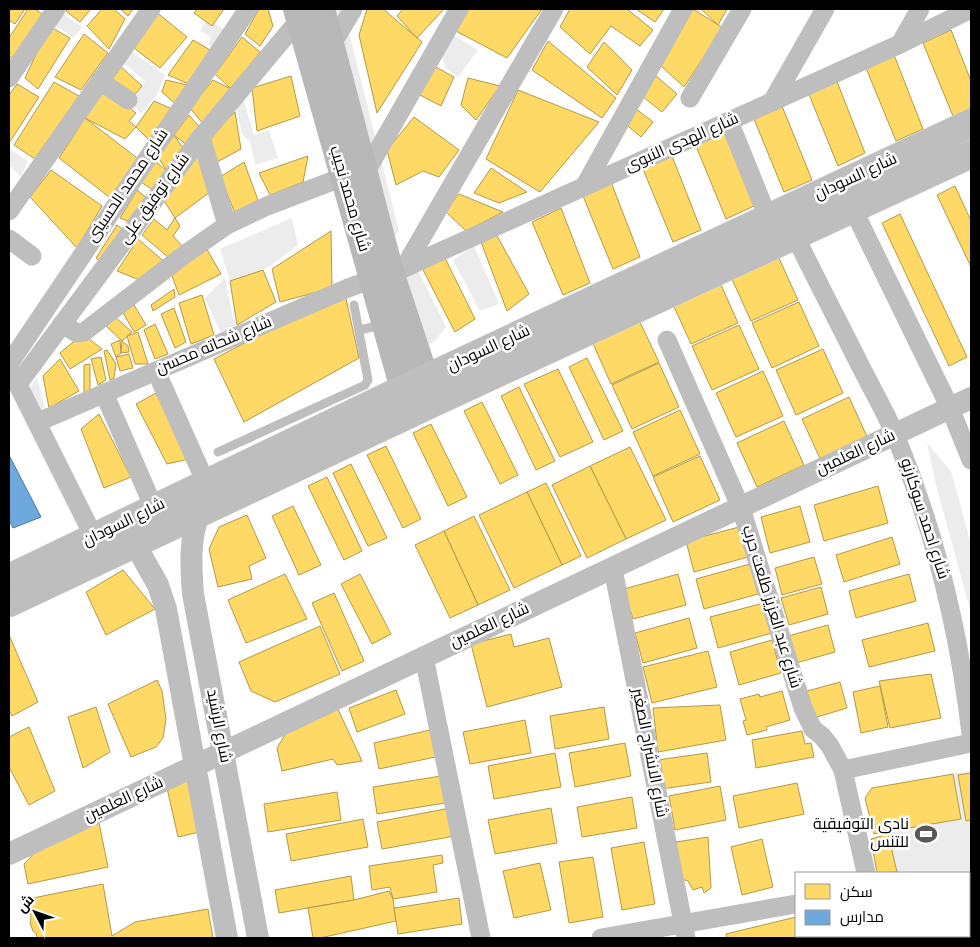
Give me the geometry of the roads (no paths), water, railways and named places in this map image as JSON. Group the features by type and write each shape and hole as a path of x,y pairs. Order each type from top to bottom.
{"main road":[{"name":"شارع محمد نجيب","path":"306,12 332,44 354,176"},
{"name":"شارع محمد نجيب","path":"306,12 354,176 389,273 414,384"},
{"name":"شارع السودان","path":"9,578 206,483 289,432 414,384 971,123"},
{"name":"شارع السودان","path":"9,603 433,403 971,154"},
{"path":"841,184 854,209"},
{"name":"شارع محمد نجيب","path":"389,273 384,324 414,384"}],"street":[{"path":"10,72 56,9"},
{"path":"9,211 151,9"},
{"name":"شارع محمد الحسينى","path":"9,365 248,9"},
{"path":"332,44 353,9"},
{"path":"62,324 77,333 84,332 184,255 227,225 267,206 354,176 459,9"},
{"path":"389,273 554,9"},
{"path":"584,188 683,9"},
{"path":"690,98 742,9"},
{"path":"772,102 825,9"},
{"path":"900,44 920,9"},
{"name":"شارع الهدى النبوى","path":"389,273 584,188 900,44 971,9"},
{"name":"شارع توفيق على","path":"18,384 200,137 306,12"},
{"path":"100,81 128,100"},
{"path":"729,121 768,218"},
{"path":"200,137 227,225"},
{"path":"854,209 950,408 971,460"},
{"name":"شارع احمد سوكارنو","path":"795,236 895,435 918,494 938,555 953,617 965,680 971,734"},
{"path":"9,239 32,256"},
{"name":"شارع شحاته محسن","path":"38,422 389,273"},
{"name":"شارع عبد العزيز طلعت حرب","path":"667,340 740,508 803,708 813,729 830,746 843,770 866,872"},
{"path":"9,365 94,536"},
{"path":"156,371 206,483"},
{"path":"104,393 154,508"},
{"name":"شارع العلمين","path":"9,854 224,754 424,657 971,398"},
{"name":"شارع الرشيد","path":"198,514 191,540 193,594 258,938"},
{"name":"شارع الرشيد","path":"135,544 158,585 166,609 227,938"},
{"name":"شارع الانشراح الصغير","path":"613,569 684,931"},
{"path":"424,657 481,938"},
{"path":"843,770 971,743"},
{"path":"601,938 684,931 795,904"}],"lane":[{"path":"218,452 289,432 365,385 368,380 354,305"},
{"path":"359,330 384,324"}],"place":[{"name":"نادى التوفيقية للتنس","path":"926,834"}]}
